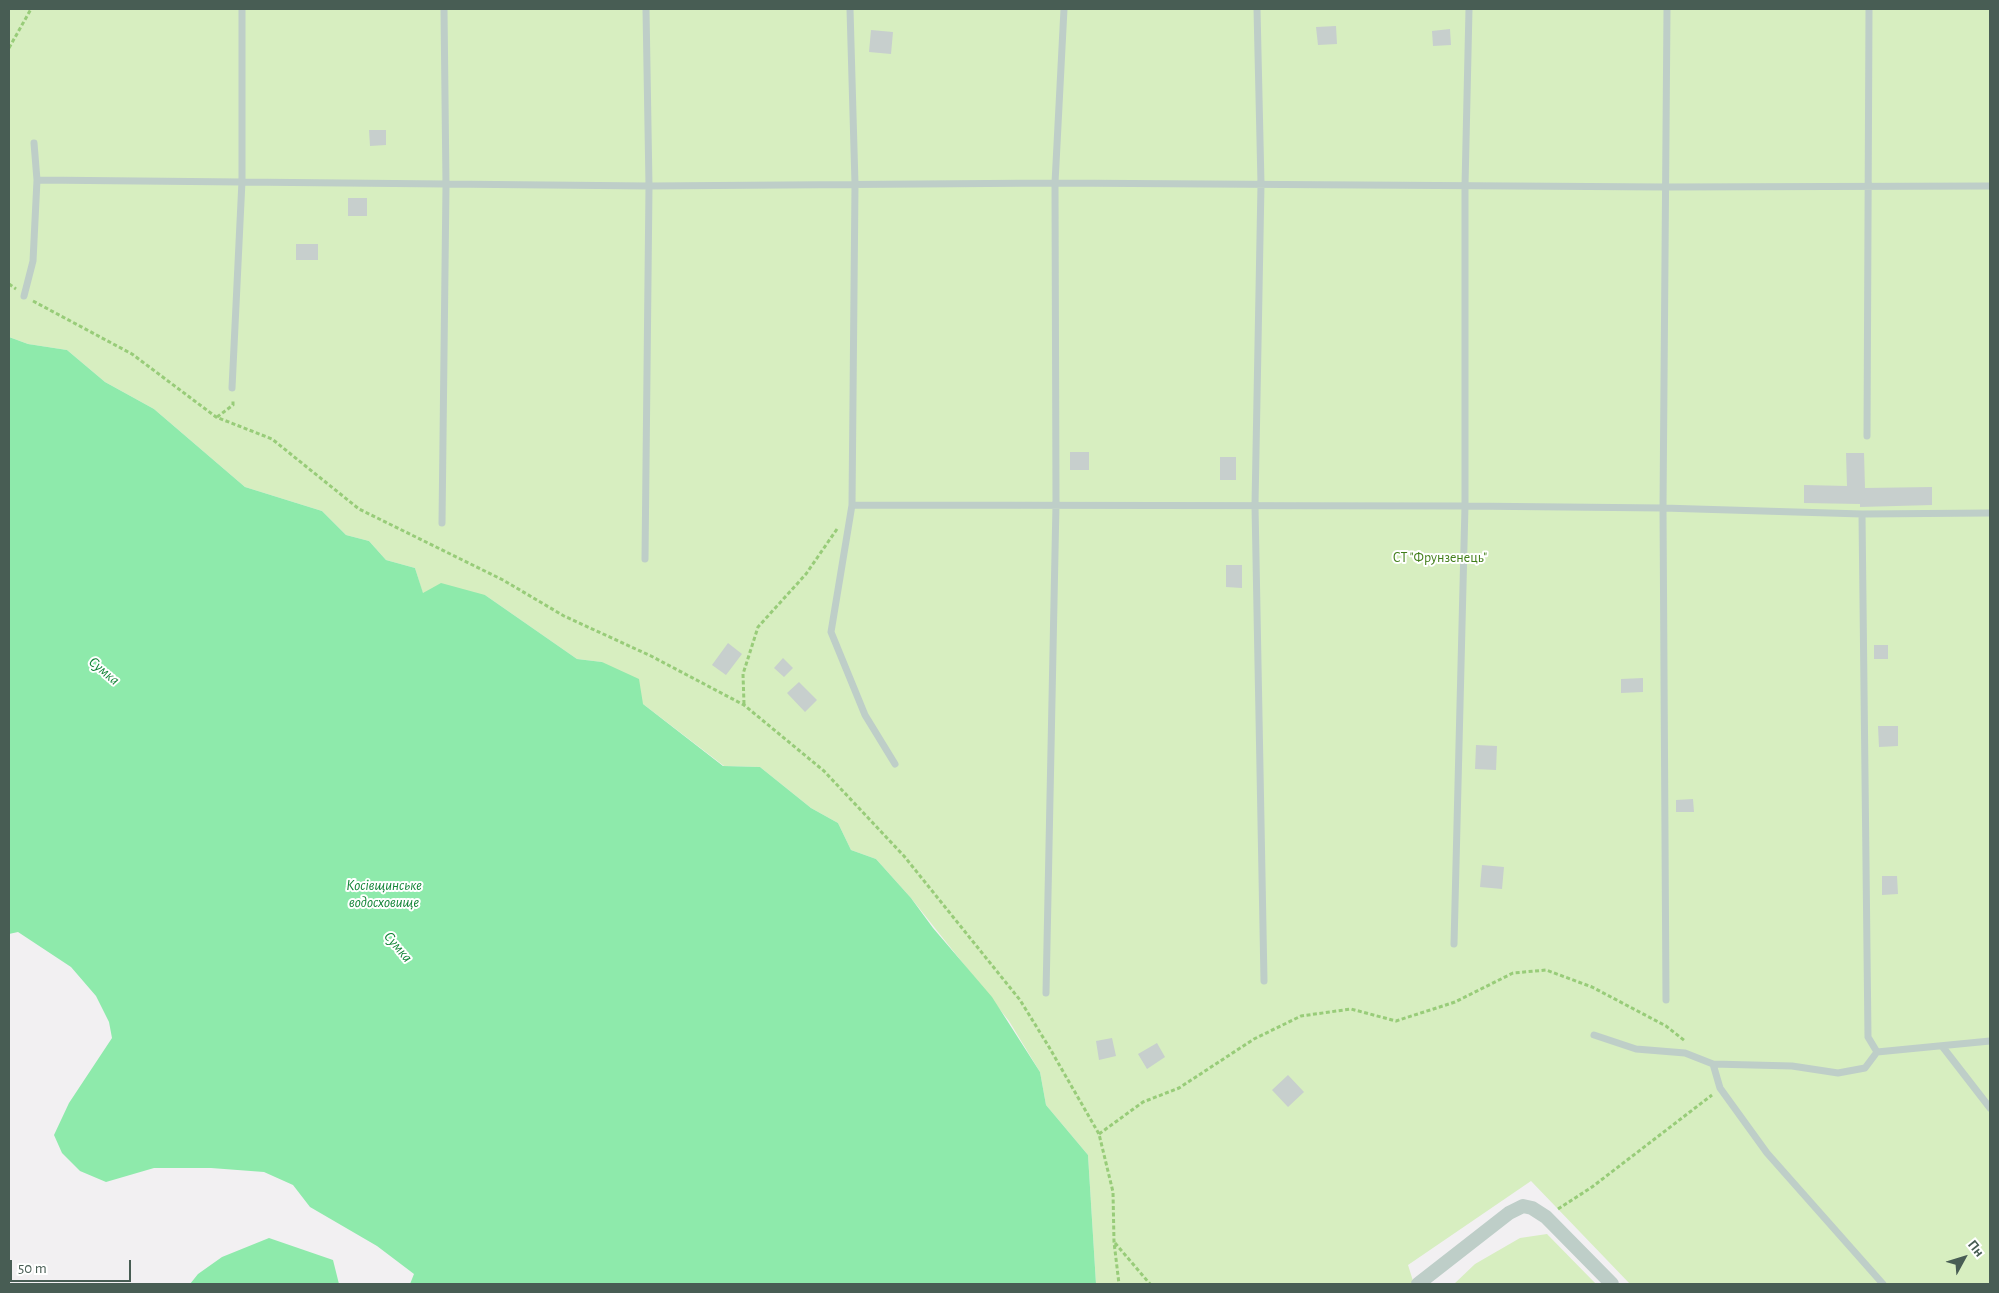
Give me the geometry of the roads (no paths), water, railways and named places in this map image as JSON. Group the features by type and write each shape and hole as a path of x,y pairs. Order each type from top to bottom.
{"street":[{"path":"1418,1284 1509,1213 1523,1206 1532,1208 1546,1217 1612,1284"}],"lane":[{"path":"232,388 242,181 242,9"},
{"path":"442,523 446,185 444,9"},
{"path":"645,559 648,186 646,9"},
{"path":"850,9 855,184 852,505 831,632 865,715 895,764"},
{"path":"1046,993 1056,504 1055,183 1064,9"},
{"path":"1257,9 1261,184 1255,505 1264,981"},
{"path":"1454,944 1465,506 1465,186 1469,9"},
{"path":"1666,1000 1663,508 1667,9"},
{"path":"1867,436 1870,9"},
{"path":"24,296 33,261 37,180 34,143"},
{"path":"37,180 648,186 1055,183 1665,187 1990,186"},
{"path":"852,505 1465,506 1663,508 1862,514 1990,514"},
{"path":"1862,514 1868,1037 1877,1052"},
{"path":"1594,1035 1636,1050 1685,1052 1713,1064 1792,1066 1838,1073 1865,1068 1877,1052 1990,1041"},
{"path":"1942,1046 1990,1108"},
{"path":"1713,1064 1720,1088 1767,1153 1883,1284"}],"water":[{"name":"Косівщинське водосховище","path":"9,337 28,344 67,350 105,382 154,409 245,487 322,511 346,535 369,541 386,560 415,568 423,593 441,583 485,595 577,659 602,662 639,679 643,704 723,766 760,767 811,808 838,823 851,850 876,859 911,898 933,928 992,997 1040,1072 1046,1105 1088,1155 1096,1284 410,1284 414,1274 377,1246 310,1207 293,1185 264,1172 211,1168 154,1168 106,1182 80,1171 62,1153 54,1135 69,1103 112,1038 109,1022 96,996 71,967 18,932 9,934"},
{"path":"269,1238 333,1260 339,1284 190,1284 198,1274 222,1257"}],"park label":[{"name":"СТ \"Фрунзенець\"","path":"1440,558"}],"water label":[{"name":"Сумка","path":"104,671"},
{"name":"Сумка","path":"398,947"}]}
